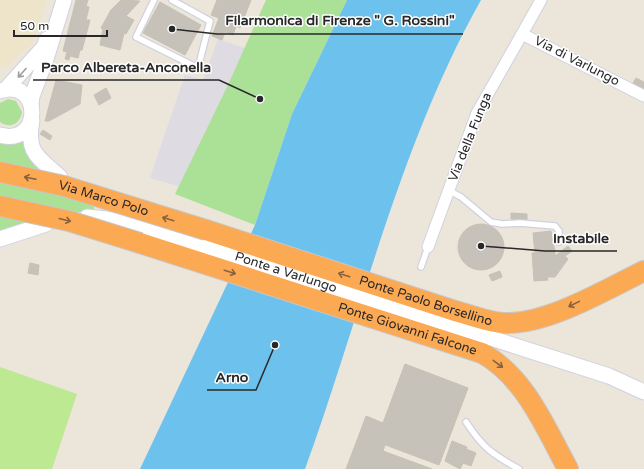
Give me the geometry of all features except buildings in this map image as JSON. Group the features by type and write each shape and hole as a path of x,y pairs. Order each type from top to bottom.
{"highway":[{"name":"Via Marco Polo","path":"0,172 64,186 206,230"},
{"name":"Ponte Giovanni Falcone","path":"0,206 69,221 482,353 502,366 520,385 568,469"},
{"name":"Ponte Paolo Borsellino","path":"206,230 448,308 498,322 519,322 550,315 644,271"}],"street":[{"name":"Via di Varlungo","path":"542,0 522,34 644,96"},
{"path":"3,90 44,47 63,2"},
{"path":"60,177 32,149 29,136 32,120 32,96 46,59 63,2"},
{"name":"Via della Funga","path":"428,247 477,113 522,34"},
{"path":"3,90 21,92 31,104"},
{"path":"3,137 22,132 32,120"},
{"name":"Ponte a Varlungo","path":"93,202 145,227"},
{"name":"Ponte a Varlungo","path":"87,216 145,227 609,376 644,383"},
{"path":"0,239 46,224"},
{"name":"Ponte a Varlungo","path":"609,376 644,392"}],"lane":[{"path":"154,0 136,37 198,68 210,21 172,0"},
{"path":"448,190 461,197 491,222 502,224 520,223 555,226 558,231 559,242"},
{"path":"421,267 428,247"},
{"path":"466,422 476,438 492,454 519,469"}],"shaded area":[{"path":"0,0 47,0 33,42 8,65 0,69"},
{"path":"218,39 259,53 185,188 150,178 185,75 203,80"}],"green space":[{"path":"266,0 347,0 292,114 255,225 175,194 228,85"},
{"path":"8,99 16,101 22,112 19,120 11,125 0,122 0,103"},
{"path":"24,140 24,147 32,158 94,207 93,212 75,212 0,234 0,144"},
{"path":"0,367 77,394 52,469 0,469"}],"water":[{"path":"347,0 481,0 452,56 404,171 326,410 305,469 140,469 255,225 292,114"}],"place":[{"name":"Filarmonica di Firenze \" G. Rossini\"","path":"172,29"},
{"name":"Parco Albereta-Anconella","path":"260,99"},
{"name":"Instabile","path":"481,246"},
{"name":"Arno","path":"275,345"}]}
